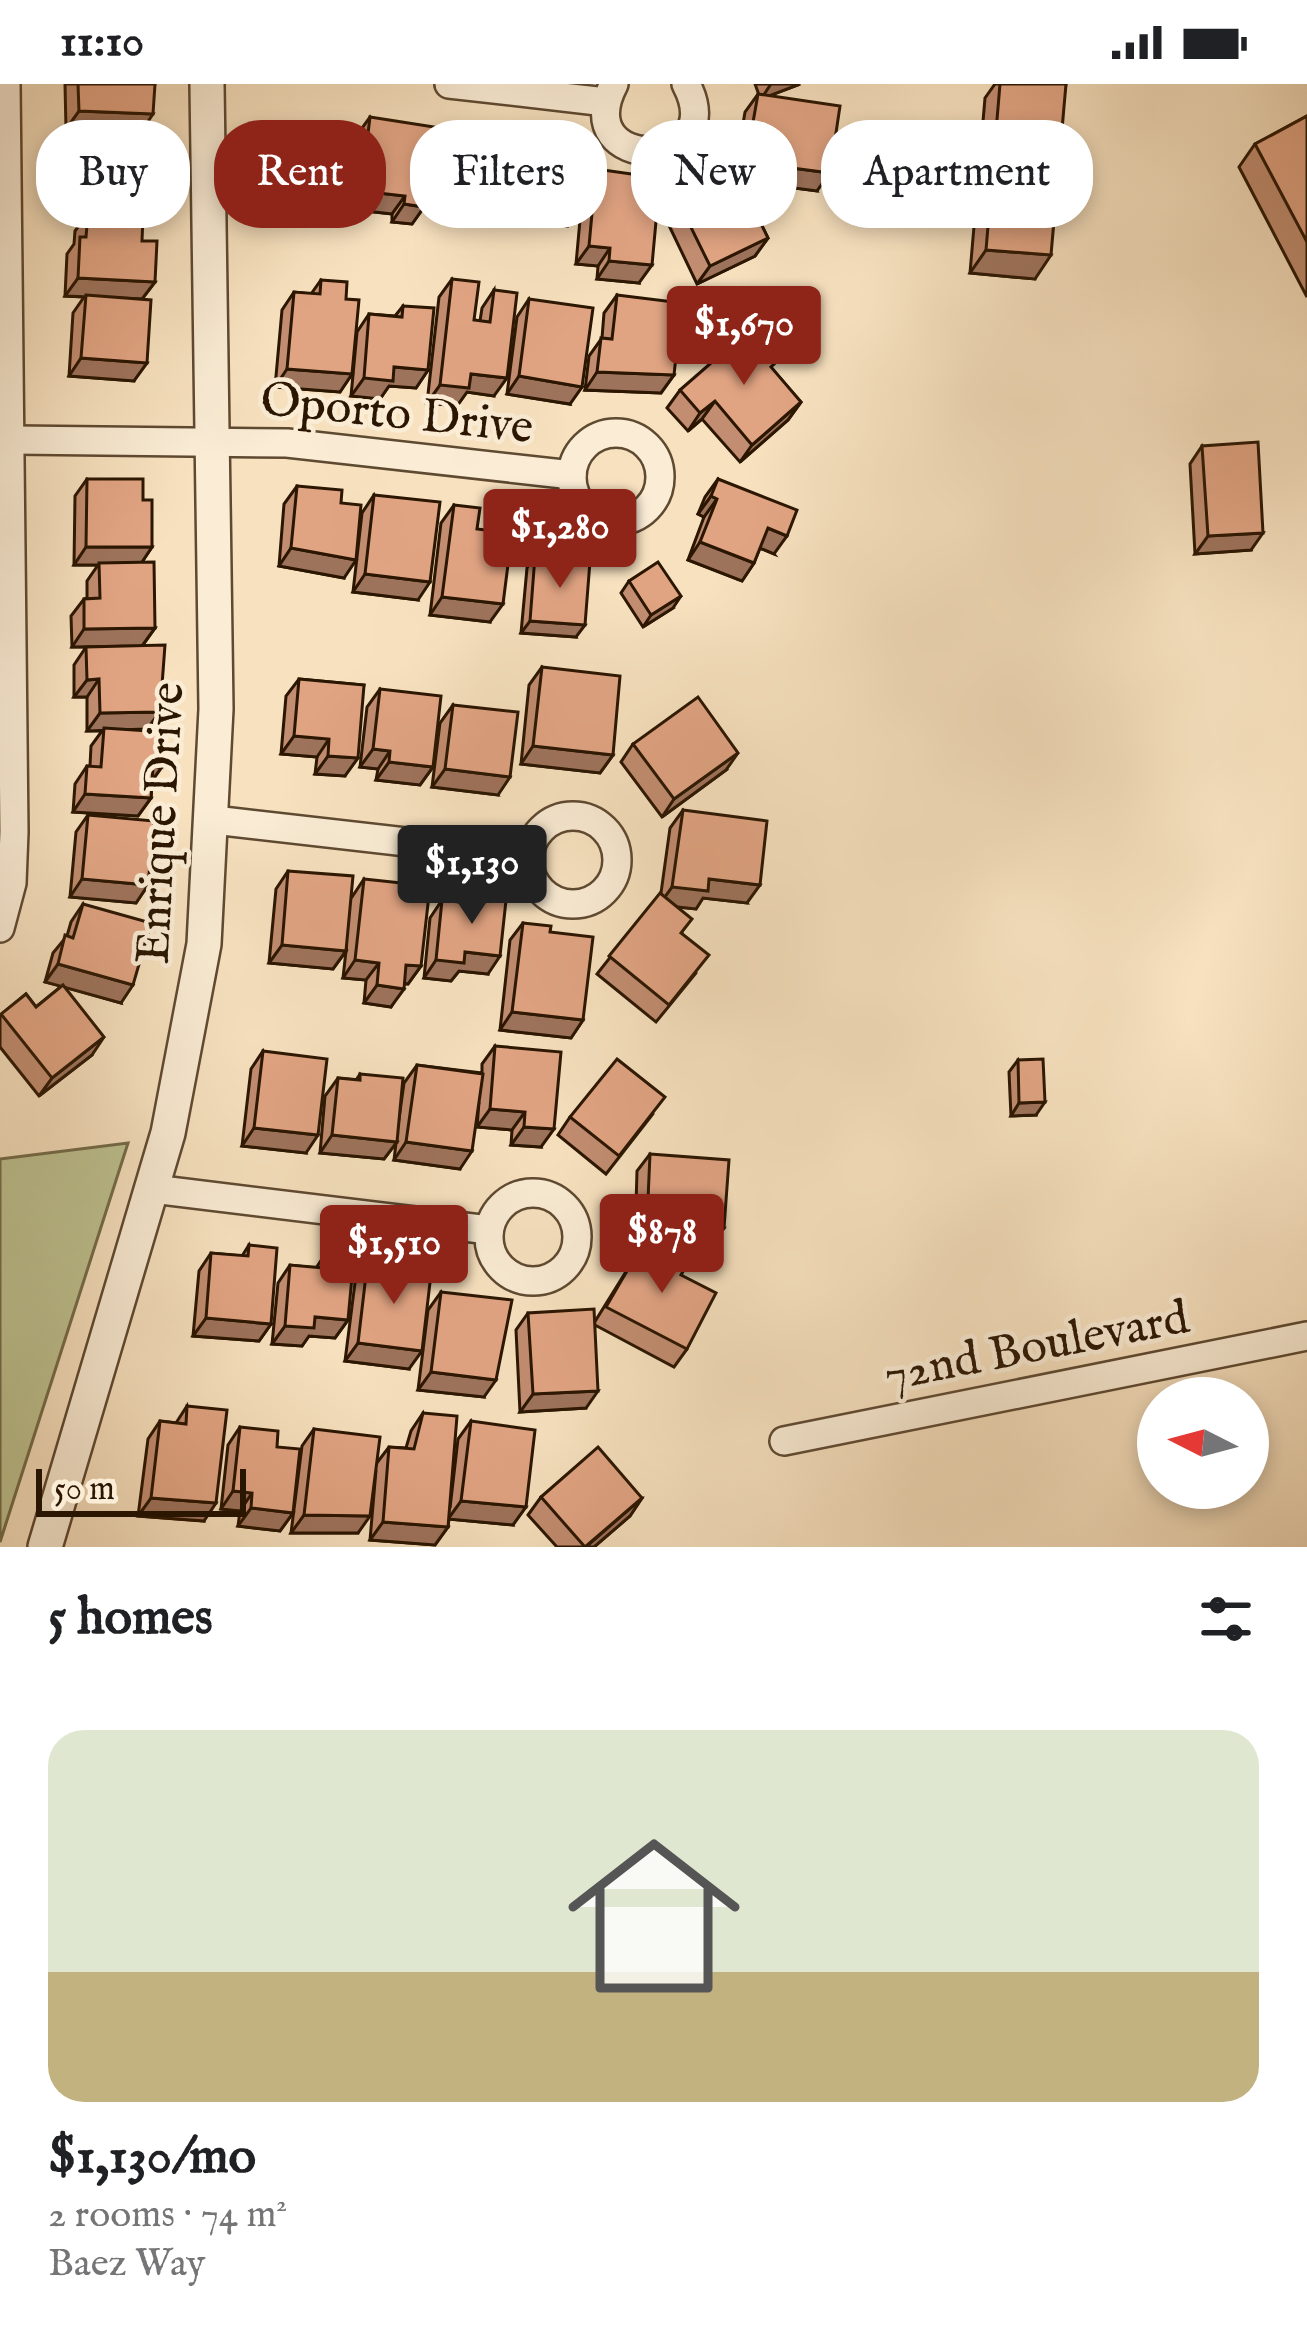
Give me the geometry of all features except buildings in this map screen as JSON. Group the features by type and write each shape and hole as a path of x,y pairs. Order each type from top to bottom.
{"street":[{"path":"0,928 12,883 14,832 14,440 6,84"},
{"name":"Enrique Drive","path":"45,1547 153,1189 204,944 214,820 206,84"},
{"path":"448,84 610,93 610,129 618,141 657,153 670,149 690,130 694,100 686,84"},
{"name":"Oporto Drive","path":"14,440 212,439 572,475"},
{"path":"214,820 529,856"},
{"path":"153,1189 489,1230"},
{"name":"72nd Boulevard","path":"784,1441 1307,1336"}],"green space":[{"path":"128,1143 0,1542 0,1159"}]}
